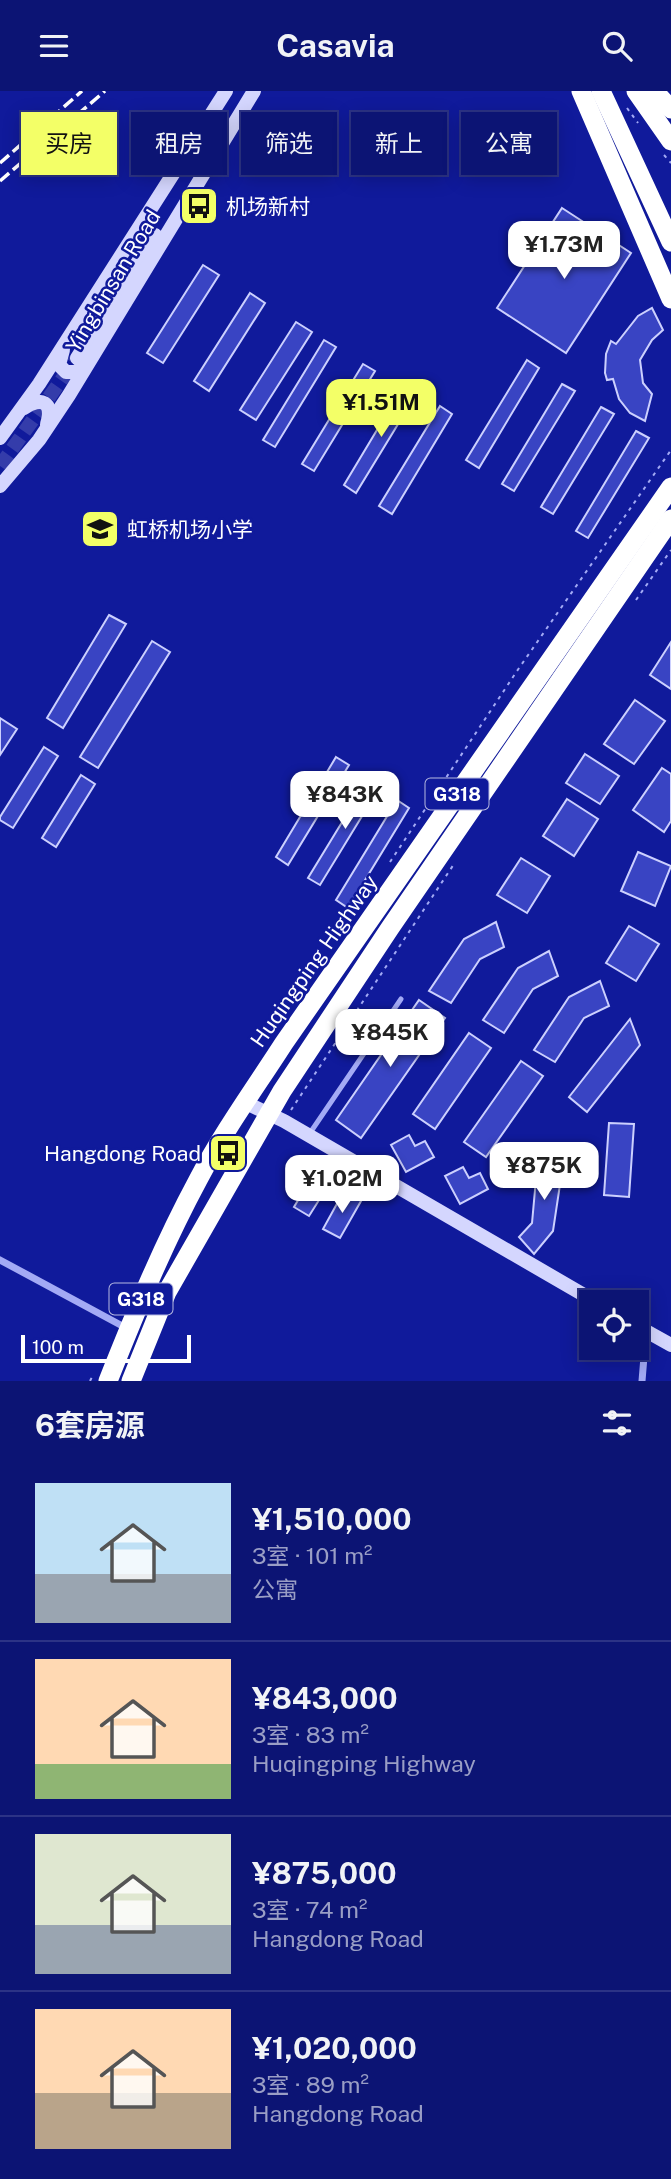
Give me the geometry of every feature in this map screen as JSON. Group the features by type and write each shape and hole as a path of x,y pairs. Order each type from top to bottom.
{"highway":[{"path":"581,91 671,299"},
{"path":"601,91 671,242"},
{"path":"636,91 671,141"},
{"path":"654,91 671,109"},
{"name":"Huqingping Highway","path":"108,1381 147,1284 198,1178 292,1032 671,487"},
{"name":"Huqingping Highway","path":"131,1381 167,1292 276,1118 390,927 671,519"}],"main road":[{"name":"Yingbinsan Road","path":"0,438 24,408 226,91"},
{"path":"70,337 60,356 59,365 66,372 76,372 246,91"},
{"name":"Yingbinsan Road","path":"0,486 39,440 83,360 254,91"},
{"path":"0,444 24,408 33,401 41,401 48,406 50,413 39,440"},
{"path":"246,1103 308,1135 579,1292"},
{"path":"649,1332 671,1345"}],"street":[{"path":"0,1260 129,1329"},
{"path":"642,1360 642,1381"}],"lane":[{"path":"308,1135 401,999"}],"path":[{"path":"631,607 671,550"},
{"path":"276,1118 458,858"}],"building":[{"path":"562,208 631,253 566,353 497,308"},
{"path":"203,265 219,275 163,363 147,353"},
{"path":"250,293 265,303 209,391 194,381"},
{"path":"652,308 663,330 652,340 640,360 643,383 652,394 645,421 630,413 619,399 613,379 607,380 606,354 611,341 616,344 638,316"},
{"path":"296,322 312,332 256,420 240,410"},
{"path":"324,340 336,347 275,447 263,440"},
{"path":"527,360 539,368 479,468 466,460"},
{"path":"363,364 375,371 314,471 302,464"},
{"path":"562,384 575,391 514,491 502,484"},
{"path":"404,385 417,393 356,493 344,485"},
{"path":"440,406 452,414 392,514 379,506"},
{"path":"601,407 614,414 553,514 541,507"},
{"path":"636,431 649,438 588,538 576,531"},
{"path":"109,615 126,624 63,728 47,718"},
{"path":"152,641 170,652 98,768 80,757"},
{"path":"671,642 671,689 650,675"},
{"path":"635,700 665,721 634,764 604,744"},
{"path":"0,718 17,729 0,755"},
{"path":"44,747 58,756 13,828 0,820 0,817"},
{"path":"585,754 619,776 600,804 566,783"},
{"path":"336,757 349,765 288,865 276,857"},
{"path":"662,768 671,774 671,821 664,832 633,810"},
{"path":"81,775 95,784 56,847 42,838"},
{"path":"369,778 381,785 320,885 308,878"},
{"path":"567,799 598,819 574,856 543,836"},
{"path":"397,800 409,808 348,908 336,900"},
{"path":"638,852 671,866 655,906 621,891"},
{"path":"521,858 550,876 527,913 497,895"},
{"path":"496,922 504,947 480,959 451,1003 429,991 464,939"},
{"path":"629,926 659,944 636,981 606,963"},
{"path":"549,951 558,976 533,989 504,1033 483,1020 518,968"},
{"path":"600,981 609,1006 584,1018 555,1062 534,1050 569,997"},
{"path":"419,1000 445,1018 361,1138 336,1120"},
{"path":"630,1019 640,1045 587,1112 569,1097"},
{"path":"469,1033 491,1048 435,1129 413,1114"},
{"path":"521,1061 543,1076 486,1157 464,1142"},
{"path":"609,1123 634,1124 629,1197 604,1195"},
{"path":"409,1135 415,1146 425,1141 434,1157 406,1172 391,1145"},
{"path":"538,1157 564,1158 553,1231 534,1254 519,1237 532,1223"},
{"path":"463,1167 469,1178 480,1173 488,1189 460,1204 445,1176"},
{"path":"315,1172 331,1181 309,1216 294,1207"},
{"path":"344,1191 361,1201 340,1238 323,1229"}],"tunnel":[{"path":"0,466 77,358"}],"railway":[{"path":"0,163 82,91"},
{"path":"0,181 105,91"}],"place":[{"name":"机场新村","path":"199,206"},
{"name":"虹桥机场小学","path":"100,529"},
{"name":"Hangdong Road","path":"228,1153"}]}
